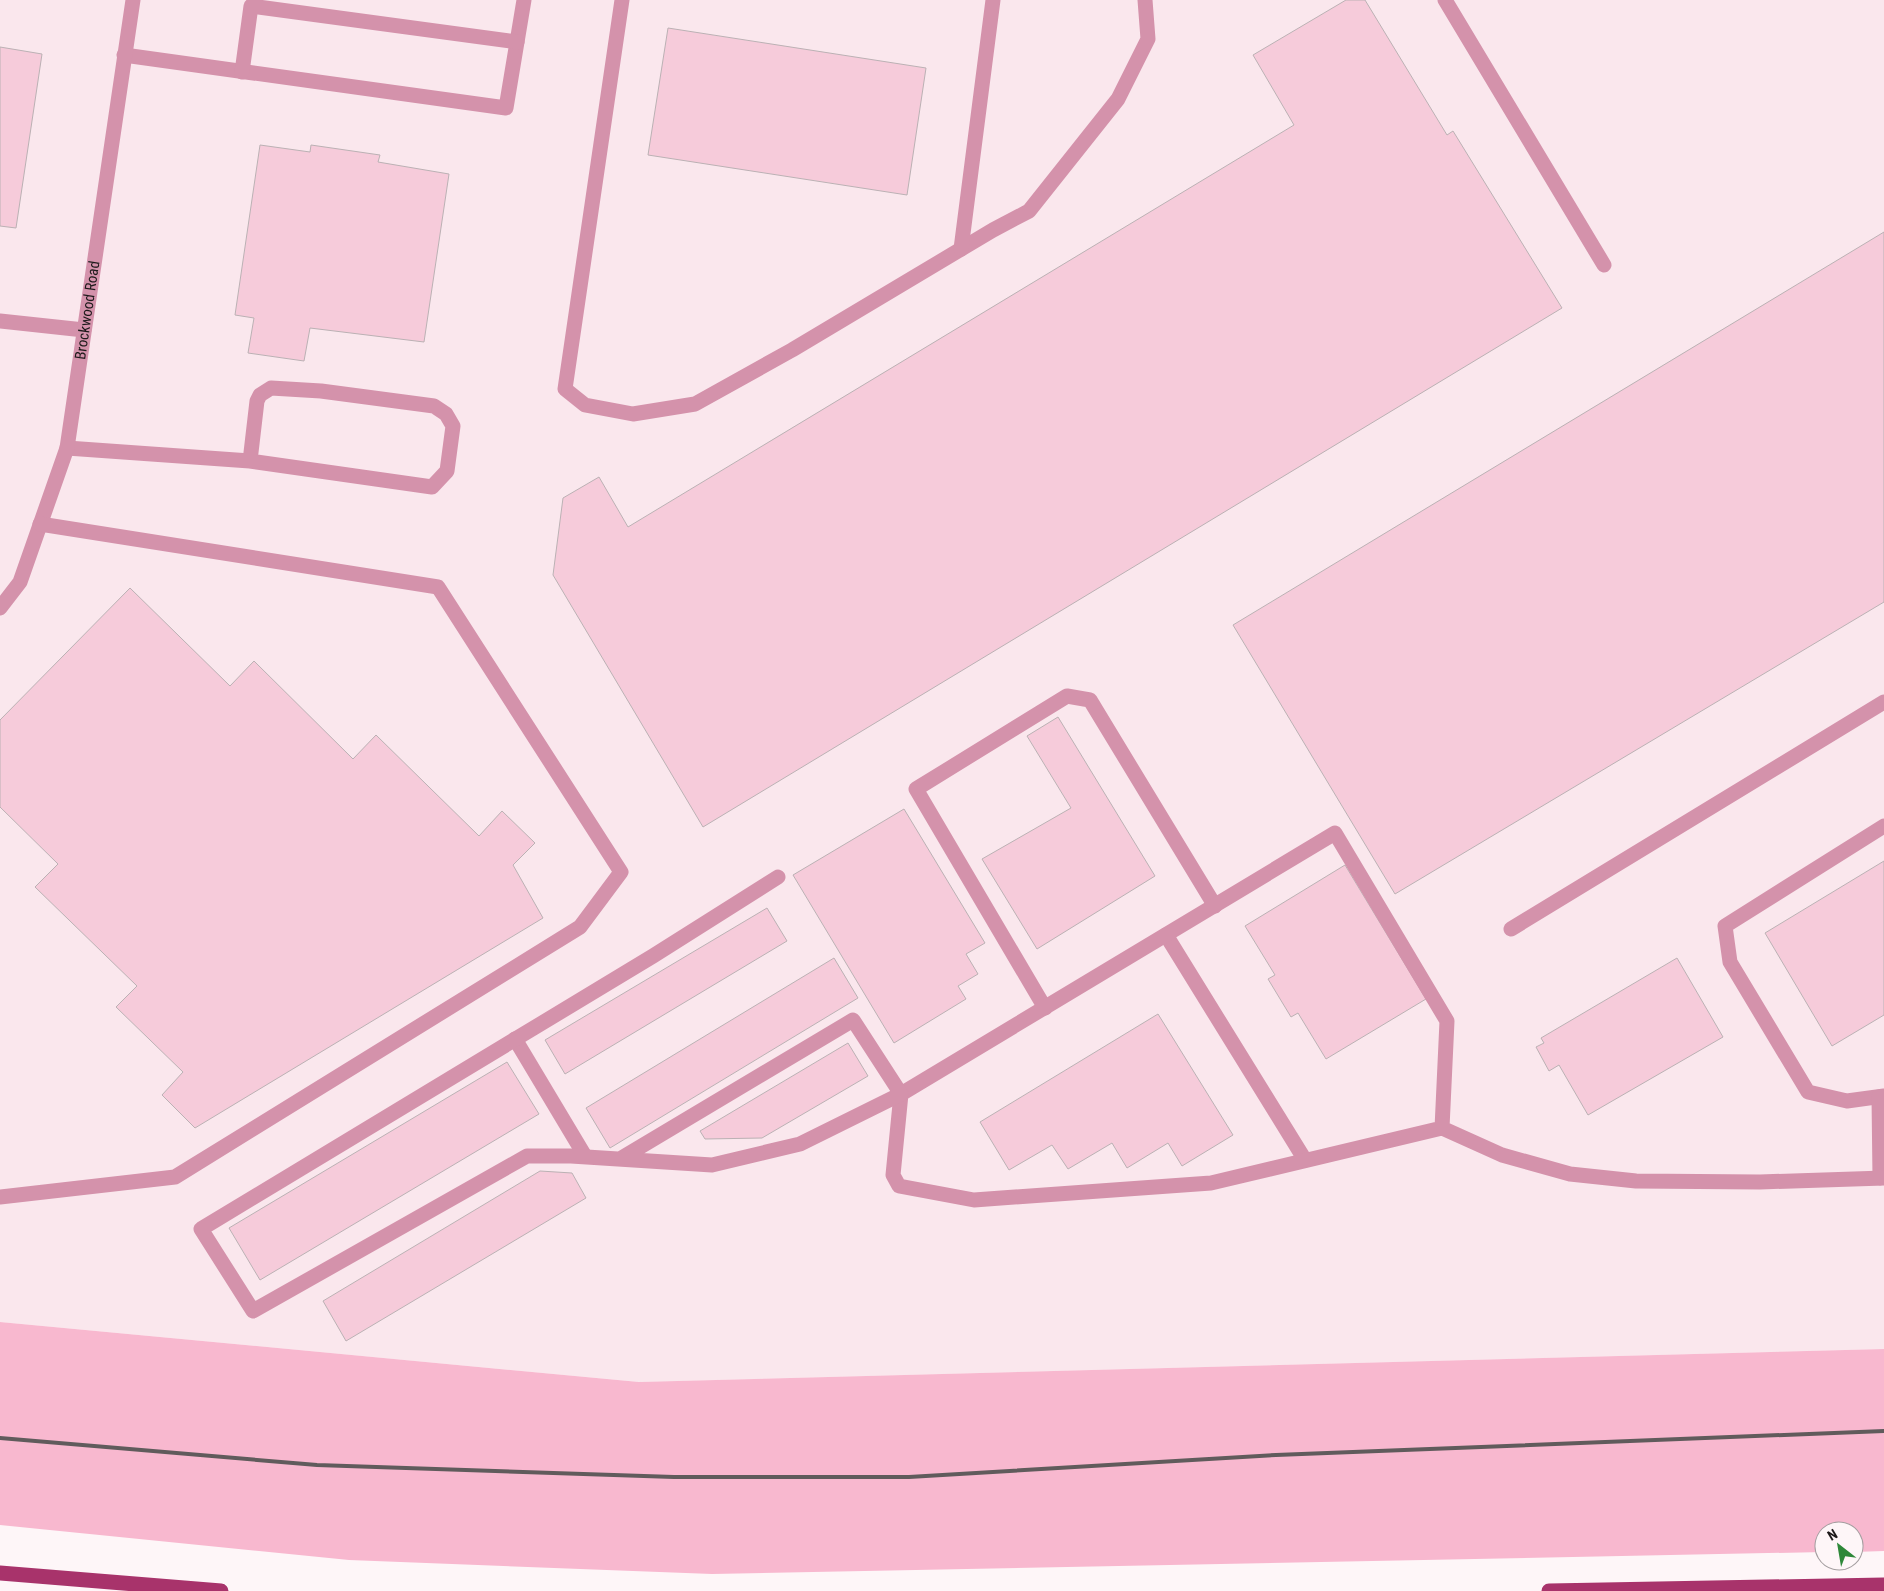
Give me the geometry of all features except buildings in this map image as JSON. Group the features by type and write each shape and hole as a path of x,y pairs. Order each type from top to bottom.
{"main road":[{"path":"0,1574 221,1591"},
{"path":"1549,1591 1884,1585"}],"street":[{"name":"Brockwood Road","path":"0,608 20,582 67,448 132,0"},
{"path":"124,55 506,108 524,0"},
{"path":"622,0 565,389 585,405 633,414 695,404 792,350 961,249 1029,211 1118,99 1148,39 1145,0"},
{"path":"961,249 993,0"},
{"path":"1445,0 1604,265"},
{"path":"242,72 251,6 517,42"},
{"path":"0,321 84,330"},
{"path":"67,448 250,461 432,487 447,471 453,426 446,414 434,406 321,391 271,388 260,395 257,401 250,461"},
{"path":"0,1197 175,1177 580,927 621,872 438,587 40,524"},
{"path":"1045,1008 916,789 1067,696 1090,700 1214,906"},
{"path":"1511,929 1884,702"},
{"path":"620,1159 854,1020 901,1094 893,1175 899,1186 974,1200 1211,1183 1442,1128 1502,1156 1570,1174 1636,1181 1760,1182 1882,1178 1881,1096 1847,1101 1808,1092 1730,962 1725,926 1884,826"},
{"path":"778,877 201,1229 253,1311 527,1156 585,1156 712,1165 800,1144 901,1094 1335,833 1447,1021 1442,1128"},
{"path":"1166,935 1305,1160"},
{"path":"515,1039 585,1156"}],"shaded area":[{"path":"0,0 1884,0 1884,1349 639,1382 0,1322"},
{"path":"0,1322 639,1382 1884,1349 1884,1551 1864,1552 1864,1521 1814,1521 1814,1552 712,1574 349,1560 0,1525"}],"railway":[{"path":"0,1438 317,1465 674,1477 909,1477 1276,1455 1884,1431"}]}
